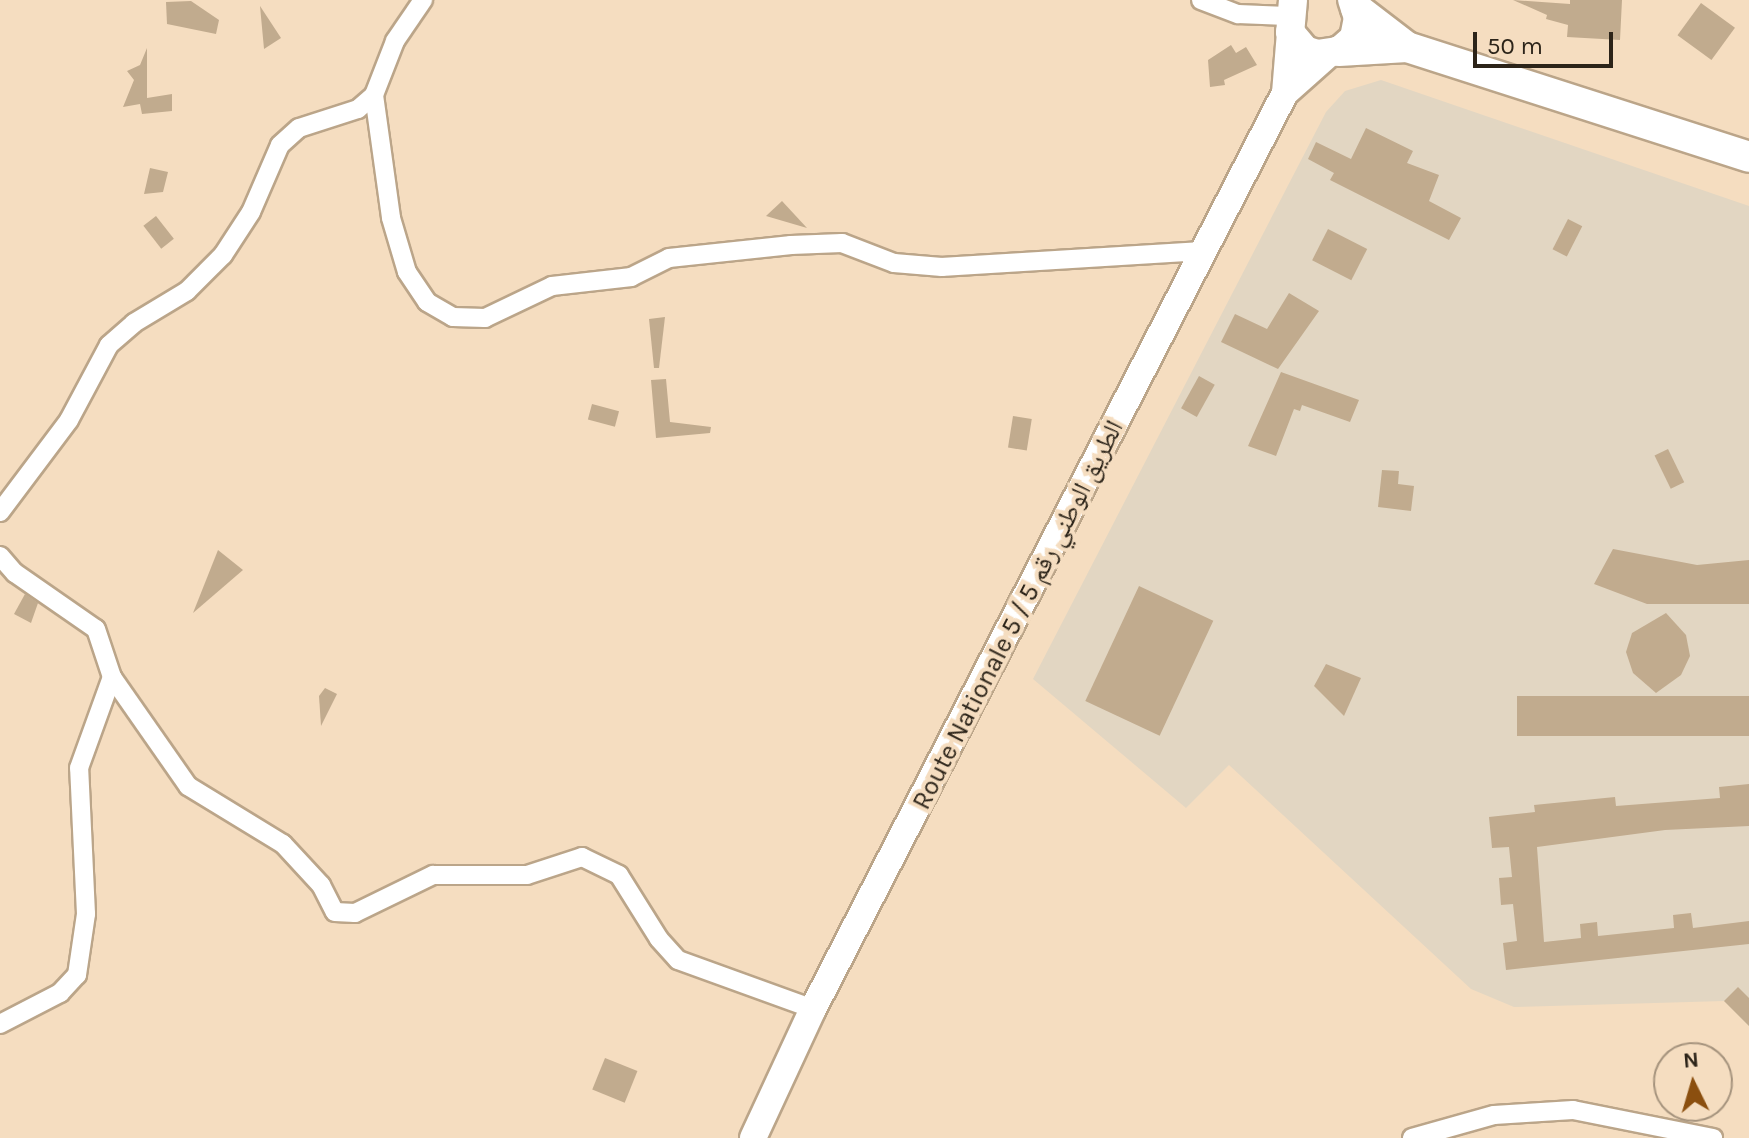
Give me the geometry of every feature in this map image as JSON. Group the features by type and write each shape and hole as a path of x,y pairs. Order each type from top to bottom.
{"highway":[{"path":"1354,3 1407,47 1749,157"},
{"path":"1334,53 1407,47"}],"main road":[{"path":"1285,93 1354,38 1354,3"},
{"path":"1290,16 1305,50 1334,53"},
{"path":"1285,93 1290,16"},
{"name":"Route Nationale 5 / الطريق الوطني رقم 5","path":"753,1138 813,1009 1285,93"}],"street":[{"path":"0,512 69,420 109,345 134,323 187,291 223,255 251,212 280,145 299,128 358,109 374,95 395,41 423,0"},
{"path":"1201,0 1238,14 1290,16"},
{"path":"374,95 391,218 407,272 427,302 453,317 485,318 552,286 631,277 669,258 791,245 842,243 894,263 942,267 1202,251"},
{"path":"0,556 15,573 96,629 112,677 188,786 283,844 321,885 335,912 355,913 433,875 527,875 582,857 619,875 659,939 678,960 813,1009"},
{"path":"0,1024 60,993 77,975 86,914 79,768 112,677"},
{"path":"1412,1138 1494,1115 1573,1110 1713,1138"}],"shaded area":[{"path":"1381,80 1749,206 1749,1026 1724,1001 1514,1007 1471,989 1229,765 1186,808 1033,679 1326,112 1345,91"}],"building":[{"path":"1513,0 1570,4 1570,0 1622,0 1620,40 1567,37 1568,25 1546,19 1547,15"},
{"path":"191,1 219,20 216,34 167,24 166,2"},
{"path":"1701,3 1735,28 1711,60 1677,35"},
{"path":"260,6 281,38 264,49"},
{"path":"1231,45 1236,53 1246,47 1257,65 1224,80 1225,85 1210,87 1208,60"},
{"path":"147,48 147,98 172,94 172,111 142,114 140,104 123,107 134,80 127,71 140,65"},
{"path":"1366,128 1413,151 1407,163 1439,175 1429,201 1461,218 1449,240 1330,180 1334,173 1308,159 1316,142 1351,159"},
{"path":"150,168 168,172 163,192 144,194"},
{"path":"782,201 807,228 766,216"},
{"path":"156,216 174,239 161,249 143,226"},
{"path":"1568,219 1582,226 1567,257 1553,249"},
{"path":"1328,229 1367,249 1351,280 1312,260"},
{"path":"1289,293 1319,311 1278,369 1221,342 1235,314 1267,329"},
{"path":"665,317 659,368 654,368 649,319"},
{"path":"1281,372 1359,400 1350,422 1302,405 1300,411 1294,409 1276,456 1248,446"},
{"path":"1199,376 1215,385 1197,417 1181,408"},
{"path":"666,379 670,422 711,427 710,433 656,438 651,380"},
{"path":"592,404 619,411 615,427 588,419"},
{"path":"1013,416 1032,419 1027,451 1008,448"},
{"path":"1668,449 1684,482 1671,489 1655,456"},
{"path":"1382,470 1399,471 1398,484 1414,486 1411,511 1378,507"},
{"path":"1613,549 1697,565 1749,560 1749,604 1647,604 1594,584"},
{"path":"218,550 243,570 193,613"},
{"path":"1139,586 1213,621 1160,736 1085,701"},
{"path":"25,594 38,603 31,623 14,614"},
{"path":"1666,613 1686,635 1690,656 1681,675 1656,693 1633,673 1626,652 1632,633"},
{"path":"1326,664 1361,678 1344,716 1314,686"},
{"path":"325,688 337,694 321,726 319,696"},
{"path":"1517,696 1749,696 1749,736 1517,736"},
{"path":"1749,784 1749,826 1665,830 1537,847 1544,942 1581,938 1580,924 1597,922 1598,936 1674,928 1673,915 1691,913 1693,928 1749,921 1749,944 1506,970 1503,943 1517,941 1513,904 1501,905 1499,878 1512,877 1509,847 1492,848 1489,817 1535,812 1534,805 1615,797 1616,806 1720,798 1719,787"},
{"path":"1738,987 1749,998 1749,1026 1724,1001"},
{"path":"605,1058 637,1071 625,1103 592,1090"}]}
